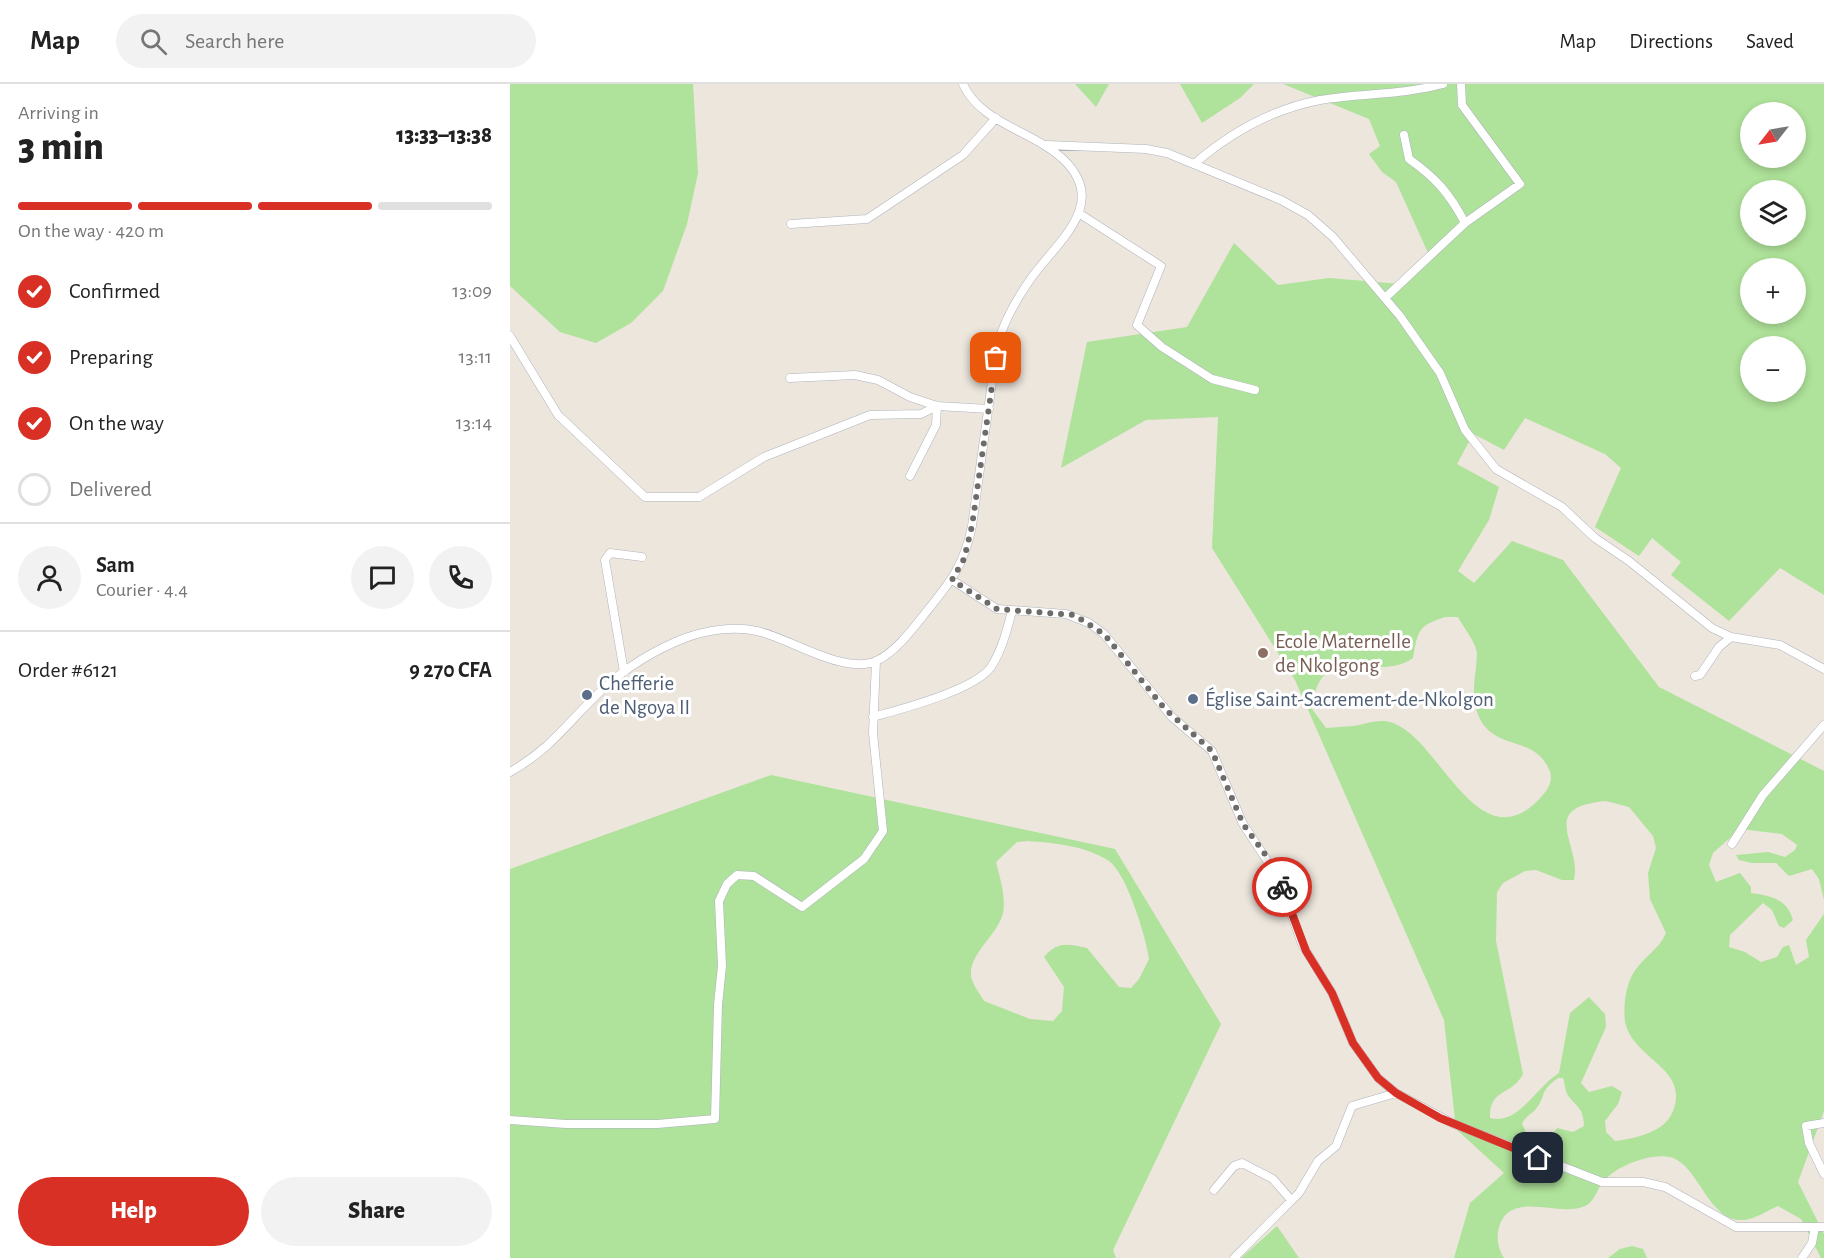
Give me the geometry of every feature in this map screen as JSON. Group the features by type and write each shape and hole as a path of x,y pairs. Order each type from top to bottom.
{"street":[{"path":"510,772 546,749 591,701 624,672 686,638 701,633 741,629 772,635 840,662 864,665 876,662 914,627 952,580 967,548 997,346 1009,312 1080,214 1082,200 1077,175 1047,144 996,118 975,104 963,84"},
{"path":"1194,164 1226,139 1248,126 1298,106 1323,100 1409,93 1443,84"},
{"path":"1385,298 1465,223 1520,184 1462,105 1461,84"},
{"path":"791,224 867,219 963,155 996,118"},
{"path":"1404,135 1409,159 1436,178 1455,203 1465,223"},
{"path":"1047,144 1146,149 1167,153 1281,200 1308,215 1333,237 1385,298 1440,373 1466,430 1496,470 1562,507 1595,538 1637,566 1712,628 1731,637 1771,642 1824,669"},
{"path":"1080,214 1161,266 1137,325 1162,347 1212,379 1255,390"},
{"path":"510,336 558,415 645,497 699,497 764,457 870,415 921,414 937,406"},
{"path":"790,378 855,375 871,378 910,397 937,406 989,409"},
{"path":"910,476 936,425 937,406"},
{"path":"624,672 605,560 610,553 618,552 642,557"},
{"path":"952,580 989,605 1012,611 1066,614 1096,627 1173,717 1212,751 1243,824 1278,877 1302,944 1332,993 1353,1043 1378,1078 1396,1093 1454,1124 1602,1182 1643,1182 1665,1187 1736,1227 1824,1227"},
{"path":"873,717 950,694 989,669 1004,640 1012,611"},
{"path":"1695,676 1700,675 1719,647 1731,637"},
{"path":"510,1119 566,1124 657,1124 715,1119 718,1005 722,966 719,901 732,879 737,875 746,875 754,876 801,907 864,859 883,831 873,717 876,662"},
{"path":"1732,844 1763,795 1824,725"},
{"path":"1234,1258 1303,1188 1318,1161 1336,1146 1352,1106 1396,1093"},
{"path":"1824,1124 1806,1126 1809,1143 1824,1174"},
{"path":"1214,1190 1234,1166 1242,1163 1273,1179 1291,1200"},
{"path":"1802,1258 1812,1243 1815,1227"}],"green space":[{"path":"510,84 693,84 698,173 687,224 663,291 631,323 596,343 560,332 510,286"},
{"path":"1075,84 1109,84 1096,107"},
{"path":"1180,84 1254,84 1240,98 1202,123"},
{"path":"1283,84 1824,84 1824,595 1780,568 1729,621 1671,575 1681,562 1652,538 1639,556 1595,527 1621,468 1605,454 1525,418 1504,450 1466,430 1471,438 1457,464 1499,487 1489,520 1458,571 1474,583 1512,541 1563,560 1659,687 1824,771 1824,900 1819,879 1812,869 1789,876 1776,863 1752,863 1739,860 1736,855 1768,852 1785,857 1795,850 1797,845 1782,834 1740,829 1713,853 1709,865 1716,882 1740,873 1751,887 1751,893 1778,900 1787,907 1793,920 1784,928 1779,926 1772,910 1763,903 1730,935 1729,947 1745,952 1761,962 1777,957 1783,947 1789,945 1796,965 1809,957 1806,940 1824,914 1824,1111 1798,1182 1824,1234 1824,1258 1821,1258 1801,1219 1778,1206 1748,1219 1732,1218 1712,1203 1689,1170 1680,1162 1661,1156 1642,1159 1613,1172 1606,1178 1591,1202 1585,1206 1574,1209 1524,1207 1514,1209 1505,1216 1498,1231 1499,1247 1504,1258 1454,1258 1470,1203 1504,1173 1456,1129 1444,1020 1295,680 1212,548 1218,417 1146,420 1061,468 1087,342 1187,327 1234,243 1278,285 1329,278 1401,284 1429,255 1396,182 1382,172 1369,154 1380,146 1369,119","holes":["1445,617 1458,617 1476,649 1474,697 1477,712 1483,724 1501,738 1532,750 1541,757 1550,771 1551,779 1547,789 1521,813 1501,817 1483,810 1466,796 1417,740 1395,724 1378,721 1326,728 1312,709 1317,687 1326,674 1338,667 1383,667 1398,665 1413,658 1421,630 1429,623","1606,801 1629,807 1653,836 1656,848 1648,873 1650,899 1666,933 1631,977 1624,1015 1629,1034 1637,1045 1667,1073 1674,1084 1676,1096 1673,1111 1664,1124 1657,1129 1641,1136 1615,1141 1606,1132 1605,1121 1618,1104 1622,1092 1612,1086 1589,1092 1581,1083 1606,1027 1605,1014 1589,997 1570,1013 1559,1073 1518,1111 1500,1119 1490,1118 1493,1102 1513,1086 1523,1074 1496,941 1497,892 1503,883 1525,871 1536,870 1562,880 1574,880 1575,867 1567,819 1573,811 1585,805","1558,1078 1563,1078 1568,1095 1581,1112 1584,1126 1573,1132 1557,1128 1543,1148 1533,1143 1522,1124 1539,1105 1548,1087"]},
{"path":"771,775 1115,849 1221,1024 1113,1250 1116,1258 510,1258 510,869","holes":["1028,841 1070,846 1109,861 1116,868 1129,892 1149,959 1139,979 1131,988 1119,987 1087,948 1069,945 1054,948 1044,957 1064,987 1062,1011 1053,1021 1030,1019 984,1001 974,986 971,976 974,960 996,929 1003,913 1003,894 996,862 1017,842"]},
{"path":"1277,1226 1299,1258 1241,1258"},
{"path":"1632,1246 1643,1249 1647,1258 1608,1258 1620,1249"}],"way so far":[{"path":"996,358 972,526 964,559 952,580 997,609 1074,615 1104,634 1165,709 1212,751 1243,824 1270,861 1282,887"}],"place":[{"name":"Ecole Maternelle de Nkolgong","path":"1263,653"},
{"name":"Chefferie de Ngoya II","path":"587,695"},
{"name":"Église Saint-Sacrement-de-Nkolgon","path":"1193,699"}],"route":[{"path":"1282,887 1302,944 1336,1000 1360,1056 1378,1078 1396,1093 1440,1118 1538,1158"}]}
